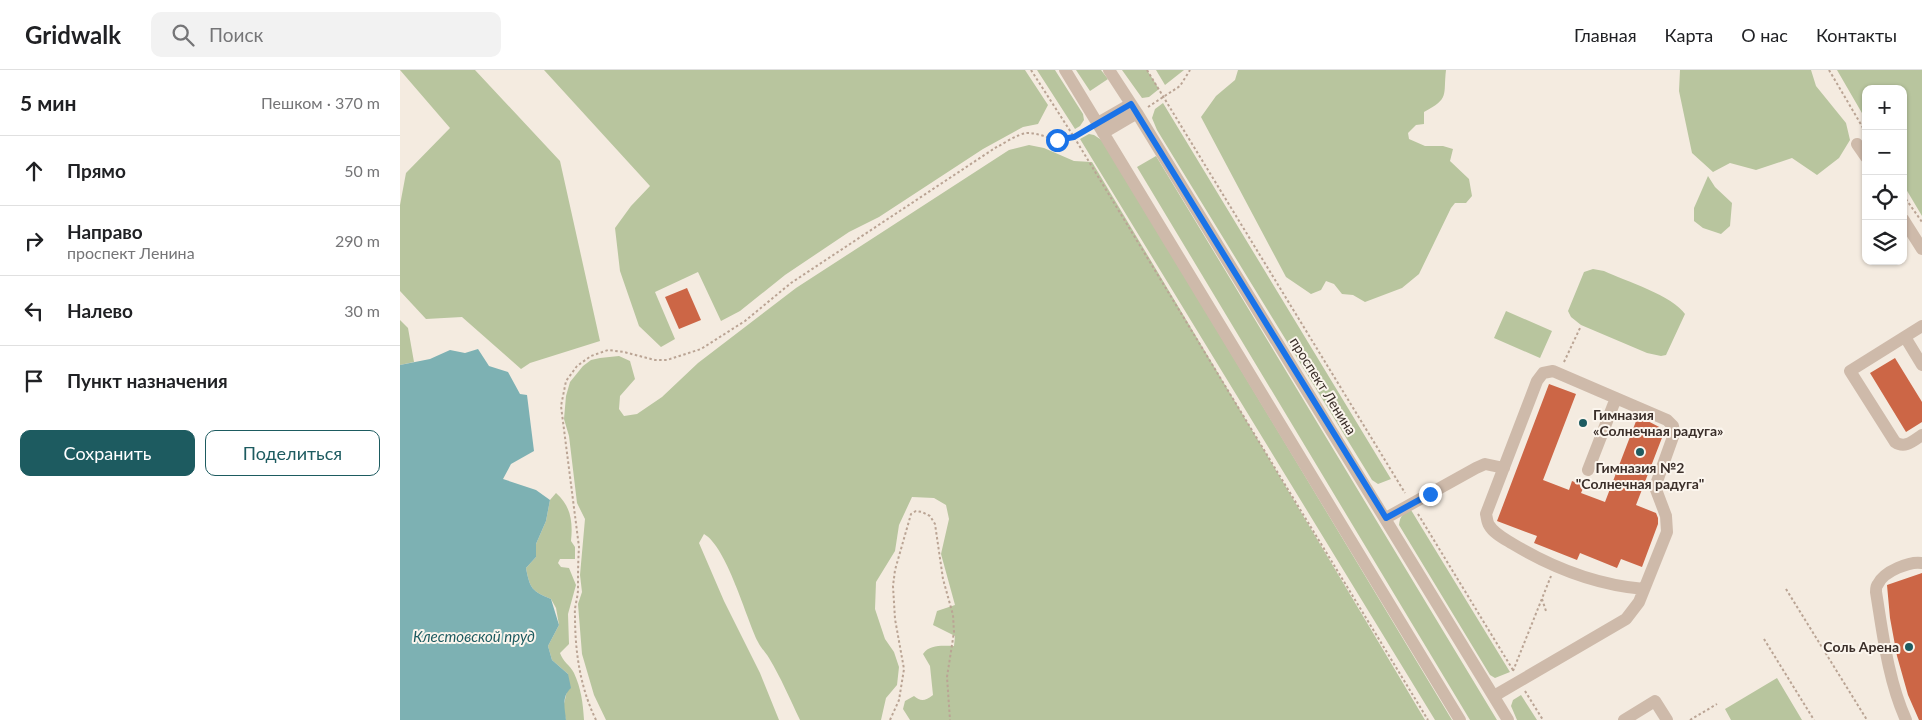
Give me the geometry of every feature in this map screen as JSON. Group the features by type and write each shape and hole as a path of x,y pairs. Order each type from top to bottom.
{"street":[{"path":"1065,70 1460,720"},
{"name":"проспект Ленина","path":"1109,70 1386,518 1508,720"},
{"path":"1101,128 1134,108"},
{"path":"1857,144 1862,151"},
{"path":"1904,220 1922,249"},
{"path":"1922,326 1850,371 1895,442 1900,445 1907,445 1922,435"},
{"path":"1905,337 1922,365"},
{"path":"1494,696 1516,676 1626,619 1639,602 1667,532 1666,516 1655,487 1674,434 1673,426 1667,420 1553,370 1543,373 1537,381 1486,514 1488,524 1497,534 1541,560 1555,566 1578,575 1628,588 1644,589"},
{"path":"1588,470 1616,398"},
{"path":"1386,518 1485,464 1504,468"},
{"path":"1906,720 1900,708 1889,667 1876,592 1878,584 1888,574 1915,562 1922,563"},
{"path":"1624,720 1655,701 1667,720"}],"path":[{"path":"1031,70 1074,137 1428,720"},
{"path":"1148,70 1543,720"},
{"path":"1134,108 1164,97 1180,86 1190,70"},
{"path":"1829,70 1864,130"},
{"path":"596,720 588,703 578,664 574,614 578,591 579,547 561,406 566,381 570,373 583,360 608,350 655,360 667,360 696,351 737,326 791,283 996,148 1026,133 1057,140 1074,137 1101,128"},
{"path":"1907,201 1922,222"},
{"path":"1559,373 1580,328"},
{"path":"890,720 899,700 904,669 895,619 893,577 908,520 911,514 916,511 930,516 935,524 943,579 953,615 954,632 947,677 950,720"},
{"path":"1516,676 1542,598 1555,566"},
{"path":"1786,589 1867,720"},
{"path":"1542,598 1546,611"},
{"path":"1764,639 1814,720"},
{"path":"1690,720 1717,704"}],"green space":[{"path":"400,70 475,70 560,161 600,341 530,363 521,369 462,317 426,319 400,291 400,205 406,173 450,128"},
{"path":"544,70 1025,70 1048,105 1038,124 1023,127 983,149 879,217 849,232 785,275 740,311 721,321 698,272 655,292 675,339 661,347 639,326 620,271 615,228 631,206 650,186"},
{"path":"1037,70 1055,70 1083,114 1084,120 1080,126 1075,129"},
{"path":"1076,70 1101,70 1108,79 1090,91"},
{"path":"1122,70 1147,70 1159,89 1149,97 1142,98"},
{"path":"1156,70 1184,70 1165,85"},
{"path":"1238,70 1446,70 1444,96 1438,103 1424,112 1424,124 1416,125 1408,133 1409,139 1425,146 1443,146 1453,149 1450,161 1469,179 1472,196 1466,203 1455,203 1451,208 1419,274 1402,288 1365,302 1353,295 1342,294 1334,284 1326,281 1321,290 1311,294 1286,277 1201,117 1216,96 1235,80"},
{"path":"1680,70 1811,70 1816,86 1846,123 1850,140 1839,158 1817,175 1792,158 1756,170 1730,163 1713,172 1692,153 1679,91"},
{"path":"1837,70 1922,70 1922,216 1907,191 1907,85 1862,85 1862,113"},
{"path":"1163,103 1391,479 1378,484 1372,480 1157,130 1152,118 1155,109"},
{"path":"1089,134 1103,141 1452,720 1435,720 1080,139"},
{"path":"1029,145 1044,148 1074,161 1092,162 1425,720 910,720 903,709 905,701 914,696 923,700 933,695 930,666 923,654 933,647 954,646 955,636 933,625 937,611 955,605 941,554 949,519 946,505 934,498 912,497 899,525 895,551 876,582 875,609 885,639 894,652 899,667 897,685 886,698 881,720 800,720 778,673 758,642 728,568 712,541 704,534 699,543 724,601 760,673 779,720 606,720 594,695 582,654 578,604 582,592 580,575 585,519 577,503 569,436 564,419 566,396 570,382 583,366 591,360 619,356 630,361 635,379 620,396 619,409 624,416 637,414 662,397 698,363 796,288 1009,150"},
{"path":"1156,156 1497,720 1470,720 1137,167"},
{"path":"1708,176 1715,187 1732,203 1730,226 1721,234 1703,228 1694,221 1694,208"},
{"path":"1593,269 1604,271 1660,295 1679,307 1685,314 1666,355 1661,356 1647,353 1581,325 1571,317 1568,311 1584,272"},
{"path":"1506,311 1552,331 1540,358 1494,338"},
{"path":"400,320 408,328 414,362 400,365"},
{"path":"556,493 568,509 572,527 571,541 575,547 575,559 560,559 558,563 561,567 569,568 576,585 568,614 569,644 560,653 576,679 581,696 584,720 566,720 563,708 568,674 552,660 548,646 559,625 556,608 551,599 533,588 526,568 536,557 536,544 546,521 550,500"},
{"path":"1411,510 1510,672 1495,678 1490,675 1399,525 1402,515"},
{"path":"1777,678 1802,720 1731,720 1725,709"},
{"path":"1521,695 1537,720 1517,720 1511,706 1513,700"}],"water":[{"name":"Клестовской пруд","path":"478,349 489,366 508,372 520,394 527,395 534,451 511,464 503,479 536,490 550,500 546,521 536,544 536,557 526,568 533,588 551,599 559,625 548,646 552,660 568,674 571,688 565,699 566,720 400,720 400,365 430,359 450,350 465,353"}],"building":[{"path":"687,288 701,320 679,329 665,297"},
{"path":"1895,358 1922,402 1922,422 1906,432 1870,373"},
{"name":"Гимназия №2 \"Солнечная радуга\"","path":"1549,384 1576,394 1543,480 1569,490 1572,481 1584,486 1581,493 1605,502 1638,416 1665,430 1636,505 1656,513 1658,518 1658,524 1642,567 1621,559 1617,568 1580,553 1577,560 1534,543 1537,536 1497,521"},
{"name":"Соль Арена","path":"1922,573 1922,720 1919,720 1908,695 1897,656 1890,618 1887,585"}],"place":[{"name":"Гимназия «Солнечная радуга»","path":"1583,423"},
{"name":"Гимназия №2 \"Солнечная радуга\"","path":"1640,452"},
{"name":"Соль Арена","path":"1909,647"}],"route":[{"path":"1057,140 1074,137 1131,104 1386,518 1430,494"}]}
